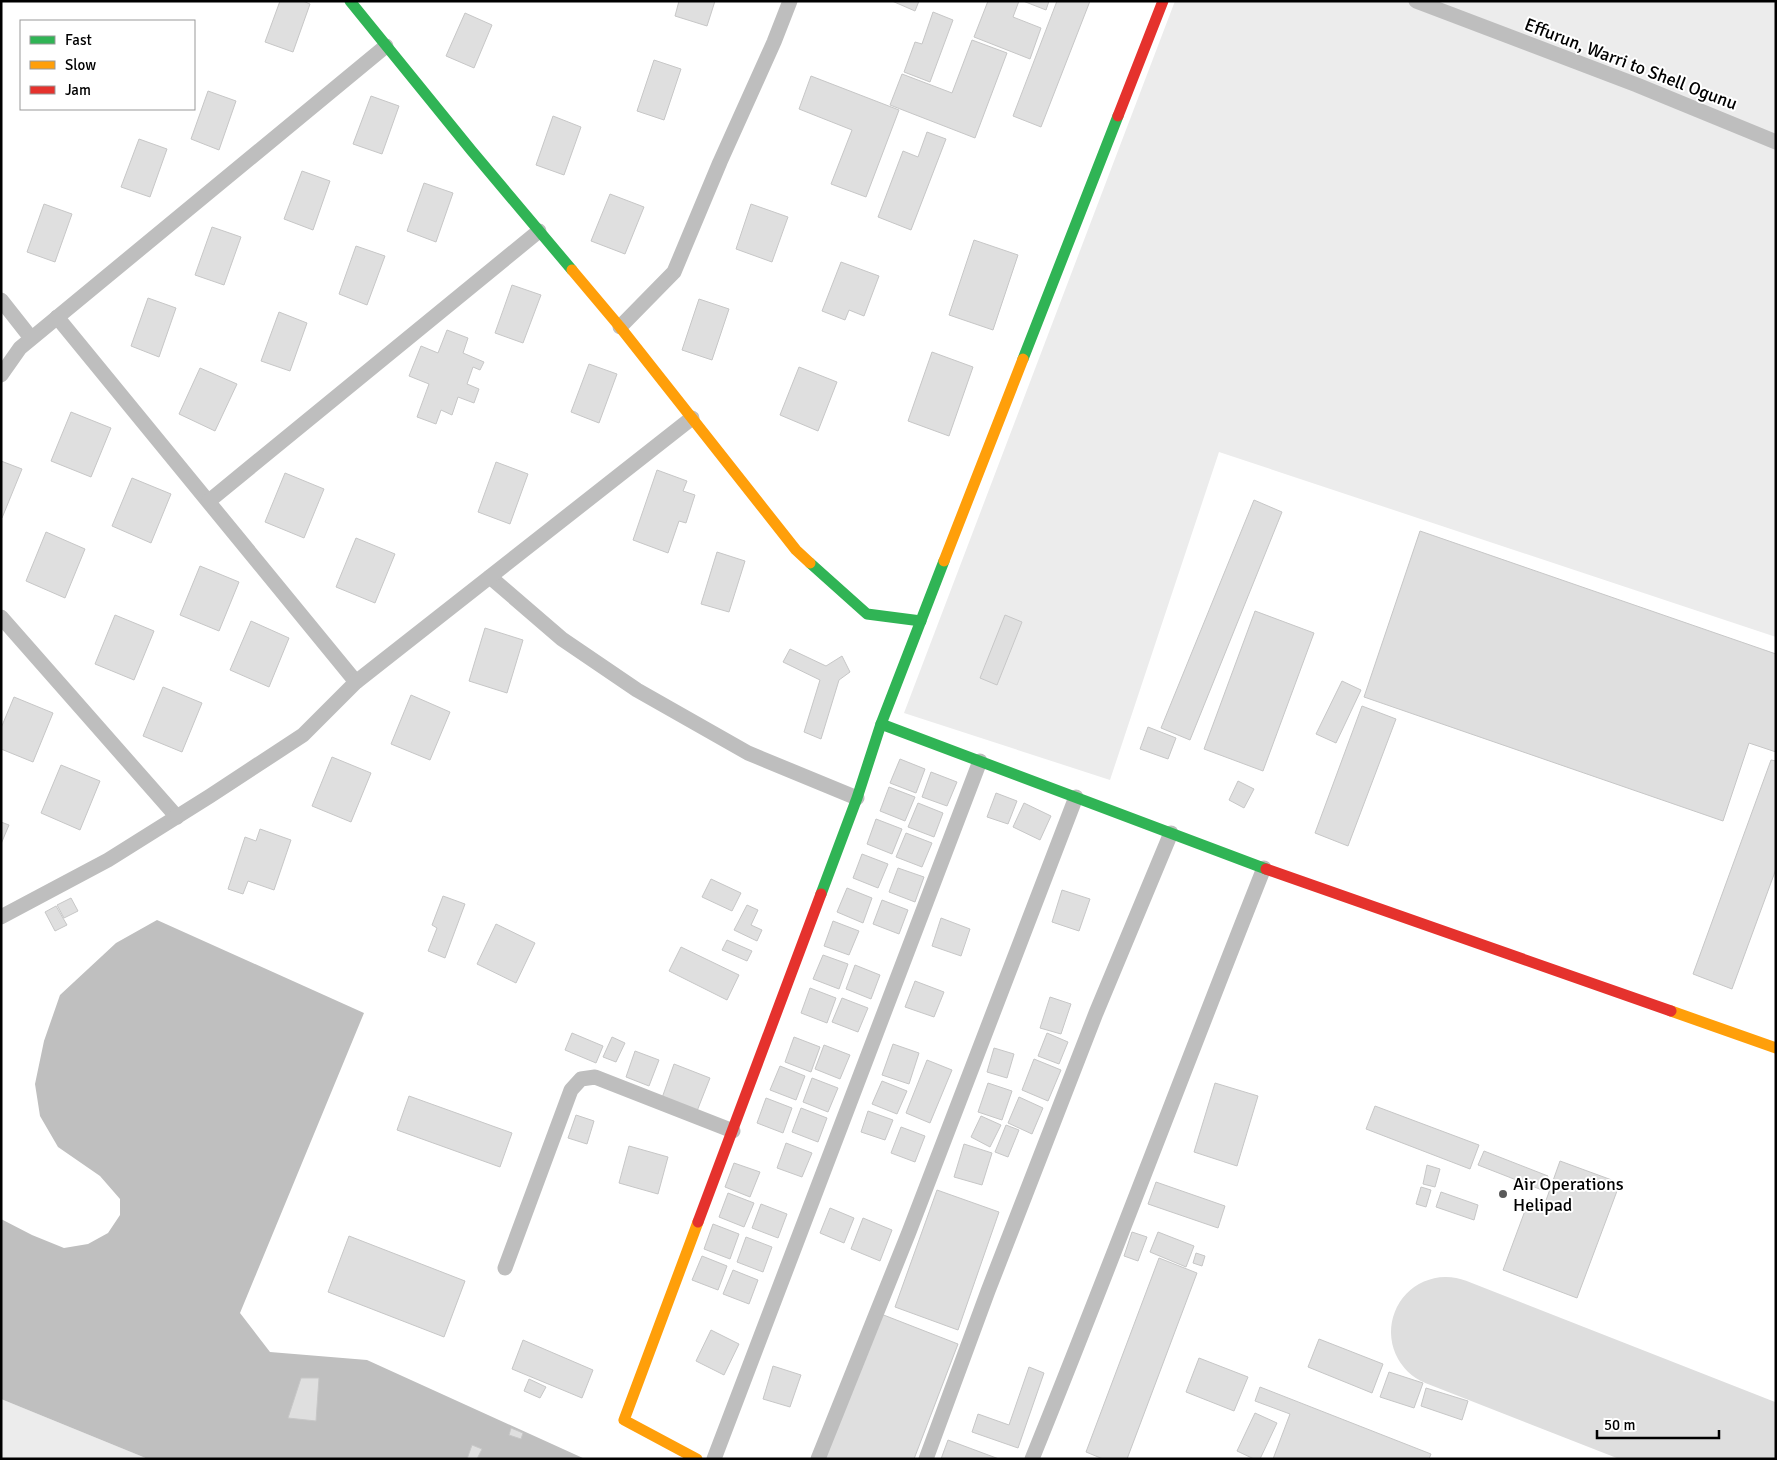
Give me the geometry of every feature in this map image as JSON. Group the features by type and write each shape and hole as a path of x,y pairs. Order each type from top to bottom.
{"street":[{"path":"350,1 620,327 796,550 867,614 921,621"},
{"path":"620,327 674,272 790,1"},
{"path":"697,1459 624,1420 857,798 881,724 1163,1"},
{"name":"Effurun, Warri to Shell Ogunu","path":"1416,1 1637,85 1776,142"},
{"path":"1,375 20,348 31,338 386,46"},
{"path":"209,501 539,231"},
{"path":"1,300 31,338"},
{"path":"57,317 356,682"},
{"path":"1,917 108,860 303,735 356,682 692,418"},
{"path":"490,577 562,639 637,690 748,753 857,798"},
{"path":"1,617 177,817"},
{"path":"881,724 1264,868 1776,1048"},
{"path":"714,1459 980,761"},
{"path":"818,1459 909,1232 1076,797"},
{"path":"926,1459 991,1282 1096,1013 1171,833"},
{"path":"1032,1459 1103,1284 1199,1031 1264,868"},
{"path":"505,1268 571,1090 581,1079 595,1077 733,1132"}],"shaded area":[{"path":"1175,1 1776,1 1776,637 1219,452 1110,780 904,713"},
{"path":"157,920 364,1013 240,1313 270,1352 367,1360 585,1459 148,1459 1,1399 1,1219 32,1235 64,1248 88,1244 108,1233 120,1215 120,1199 100,1176 58,1147 40,1116 35,1084 44,1041 60,995 116,943"},
{"path":"1,1399 148,1459 1,1459"}],"building":[{"path":"280,1 303,1 310,4 293,52 265,42"},
{"path":"679,1 715,1 707,26 675,16"},
{"path":"892,1 919,1 915,11"},
{"path":"988,1 1019,1 1013,17 1041,28 1030,59 974,37"},
{"path":"1023,1 1049,1 1046,10"},
{"path":"1057,1 1090,1 1041,127 1013,116"},
{"path":"933,12 953,20 930,82 904,72 915,42 922,44"},
{"path":"465,13 492,25 474,68 446,56"},
{"path":"972,40 1007,53 975,138 890,105 902,74 952,93"},
{"path":"654,60 681,69 664,120 637,111"},
{"path":"811,76 899,110 866,197 831,184 852,130 799,109"},
{"path":"208,91 236,101 219,150 191,139"},
{"path":"371,96 399,106 382,154 353,144"},
{"path":"553,116 581,127 564,175 536,165"},
{"path":"927,132 946,139 911,230 878,217 903,151 918,157"},
{"path":"139,139 167,149 150,197 121,187"},
{"path":"302,171 330,181 313,230 284,219"},
{"path":"424,183 453,193 436,242 407,231"},
{"path":"610,194 644,207 625,254 591,241"},
{"path":"44,204 72,214 55,262 27,252"},
{"path":"751,204 788,217 772,262 736,249"},
{"path":"212,227 241,237 224,285 195,275"},
{"path":"974,240 1018,255 993,330 949,315"},
{"path":"356,246 385,256 367,305 339,294"},
{"path":"841,262 879,276 864,316 849,310 845,320 822,311"},
{"path":"512,285 541,295 523,343 495,333"},
{"path":"148,298 176,308 159,357 131,346"},
{"path":"699,299 729,309 712,360 682,350"},
{"path":"279,312 307,323 290,371 261,361"},
{"path":"447,330 468,338 463,353 484,362 480,370 473,367 467,384 479,389 474,403 458,397 452,415 441,410 436,424 417,417 429,384 409,376 421,346 438,353"},
{"path":"932,352 973,367 949,436 908,421"},
{"path":"589,364 617,374 599,423 571,412"},
{"path":"799,367 837,382 818,431 780,415"},
{"path":"200,368 237,384 215,431 179,414"},
{"path":"71,412 111,428 91,477 51,461"},
{"path":"1,461 22,469 2,518 1,518"},
{"path":"496,462 528,474 510,524 478,512"},
{"path":"657,470 687,481 683,491 695,495 686,523 679,521 668,553 633,540"},
{"path":"285,473 324,489 304,538 265,522"},
{"path":"132,478 171,494 151,543 112,526"},
{"path":"1254,500 1282,512 1190,740 1161,728"},
{"path":"1420,531 1776,654 1776,752 1749,743 1723,821 1364,697"},
{"path":"46,532 85,549 65,598 26,581"},
{"path":"356,538 395,554 375,603 336,587"},
{"path":"717,552 745,561 729,612 701,604"},
{"path":"200,566 239,582 219,631 180,615"},
{"path":"1255,611 1314,633 1263,771 1204,749"},
{"path":"115,615 154,631 134,680 95,664"},
{"path":"1005,615 1022,622 997,685 980,678"},
{"path":"251,621 289,638 269,687 230,670"},
{"path":"485,628 523,640 507,693 469,681"},
{"path":"790,649 826,666 842,656 850,672 839,680 821,739 804,732 820,680 783,662"},
{"path":"1342,681 1361,690 1336,743 1316,734"},
{"path":"163,687 202,703 182,752 143,736"},
{"path":"411,695 450,712 430,760 391,744"},
{"path":"14,697 53,713 33,762 1,749 1,728"},
{"path":"1362,706 1396,719 1348,846 1315,833"},
{"path":"1148,727 1176,738 1168,759 1140,749"},
{"path":"332,757 371,773 351,822 312,806"},
{"path":"900,759 925,769 916,793 890,783"},
{"path":"1771,760 1776,761 1776,869 1732,989 1693,974"},
{"path":"61,765 100,781 80,830 41,813"},
{"path":"931,772 957,782 947,806 922,797"},
{"path":"1238,781 1254,789 1244,808 1229,800"},
{"path":"889,787 915,797 905,821 880,811"},
{"path":"996,793 1017,801 1008,824 987,817"},
{"path":"918,803 943,813 934,837 908,827"},
{"path":"1024,803 1051,816 1040,840 1013,827"},
{"path":"876,819 902,829 892,854 867,844"},
{"path":"1,822 9,825 1,844"},
{"path":"260,829 291,840 274,890 248,881 243,894 228,889 245,837 256,841"},
{"path":"906,833 932,843 922,867 896,857"},
{"path":"862,854 888,864 878,888 853,878"},
{"path":"898,868 924,877 915,902 889,892"},
{"path":"711,879 741,893 732,911 702,897"},
{"path":"847,888 872,898 863,923 837,912"},
{"path":"1062,890 1090,899 1079,931 1052,922"},
{"path":"443,896 465,904 445,958 428,951 437,928 432,925"},
{"path":"71,898 78,911 64,918 57,905"},
{"path":"882,900 908,910 899,934 873,924"},
{"path":"747,905 758,910 751,925 762,930 757,941 734,930"},
{"path":"56,906 67,925 55,931 45,912"},
{"path":"941,918 970,929 961,956 932,946"},
{"path":"833,921 859,931 849,955 824,946"},
{"path":"496,924 535,943 516,983 477,964"},
{"path":"727,940 752,951 747,961 722,950"},
{"path":"681,947 739,975 727,1000 669,971"},
{"path":"823,955 848,964 839,989 813,979"},
{"path":"855,965 880,975 871,999 846,989"},
{"path":"915,981 944,992 934,1017 905,1007"},
{"path":"810,988 836,998 827,1023 801,1013"},
{"path":"1050,997 1071,1004 1061,1034 1040,1028"},
{"path":"842,998 868,1008 858,1032 832,1022"},
{"path":"572,1033 603,1046 596,1063 565,1050"},
{"path":"1047,1033 1068,1042 1059,1064 1038,1056"},
{"path":"612,1037 625,1043 616,1062 603,1057"},
{"path":"794,1037 820,1047 811,1072 785,1062"},
{"path":"893,1044 919,1053 909,1084 882,1075"},
{"path":"824,1045 850,1055 840,1079 815,1069"},
{"path":"994,1048 1014,1054 1007,1078 987,1072"},
{"path":"635,1051 659,1060 649,1086 626,1077"},
{"path":"1034,1059 1061,1070 1048,1101 1022,1090"},
{"path":"927,1060 952,1070 930,1123 906,1113"},
{"path":"674,1064 710,1078 697,1111 662,1098"},
{"path":"780,1066 805,1076 796,1100 770,1090"},
{"path":"812,1078 838,1088 828,1112 803,1102"},
{"path":"882,1081 907,1091 897,1114 872,1104"},
{"path":"988,1083 1012,1091 1002,1120 978,1112"},
{"path":"1215,1083 1258,1096 1237,1166 1194,1152"},
{"path":"409,1096 512,1133 500,1167 397,1130"},
{"path":"1019,1097 1043,1108 1032,1134 1008,1123"},
{"path":"766,1098 792,1108 783,1133 757,1123"},
{"path":"1375,1106 1479,1145 1470,1169 1366,1129"},
{"path":"801,1108 827,1118 818,1142 792,1132"},
{"path":"868,1111 893,1120 885,1140 861,1132"},
{"path":"576,1115 594,1121 587,1144 568,1138"},
{"path":"981,1116 1001,1125 990,1147 971,1137"},
{"path":"1006,1125 1019,1130 1008,1157 995,1152"},
{"path":"901,1127 925,1136 915,1162 891,1153"},
{"path":"786,1143 812,1153 802,1177 777,1168"},
{"path":"964,1144 992,1153 982,1185 954,1177"},
{"path":"629,1146 668,1157 658,1194 619,1183"},
{"path":"1484,1151 1548,1176 1542,1190 1478,1165"},
{"path":"1560,1161 1620,1183 1577,1298 1503,1270 1529,1200 1544,1206"},
{"path":"734,1163 760,1172 750,1197 725,1187"},
{"path":"1427,1165 1440,1169 1435,1187 1423,1184"},
{"path":"1156,1182 1225,1206 1218,1228 1148,1204"},
{"path":"1421,1187 1431,1190 1426,1207 1416,1204"},
{"path":"937,1190 999,1212 958,1330 895,1307"},
{"path":"1441,1192 1478,1205 1474,1220 1436,1207"},
{"path":"728,1193 754,1203 744,1227 719,1217"},
{"path":"761,1204 787,1214 778,1238 752,1228"},
{"path":"830,1208 854,1218 844,1243 820,1233"},
{"path":"863,1218 892,1230 880,1261 851,1249"},
{"path":"713,1224 739,1234 730,1259 704,1249"},
{"path":"1132,1232 1147,1237 1138,1261 1124,1256"},
{"path":"1158,1232 1194,1246 1186,1267 1150,1252"},
{"path":"349,1236 465,1281 444,1337 328,1292"},
{"path":"746,1237 772,1247 763,1272 737,1262"},
{"path":"1196,1253 1205,1256 1202,1266 1193,1263"},
{"path":"702,1256 727,1266 718,1290 692,1280"},
{"path":"1159,1258 1197,1273 1127,1459 1103,1459 1086,1452"},
{"path":"733,1270 758,1280 749,1304 723,1294"},
{"path":"881,1314 958,1344 914,1459 825,1459"},
{"path":"711,1330 739,1344 724,1375 696,1361"},
{"path":"1319,1339 1383,1364 1372,1393 1308,1367"},
{"path":"523,1340 593,1370 582,1398 512,1369"},
{"path":"1199,1358 1248,1377 1234,1411 1186,1392"},
{"path":"773,1366 801,1375 790,1407 763,1399"},
{"path":"1029,1367 1044,1373 1018,1448 972,1432 978,1414 1009,1425"},
{"path":"1389,1372 1423,1383 1414,1408 1380,1397"},
{"path":"301,1378 319,1378 316,1421 288,1418"},
{"path":"529,1379 546,1387 540,1398 524,1391"},
{"path":"1260,1387 1431,1454 1429,1459 1273,1459 1290,1414 1255,1401"},
{"path":"1426,1388 1468,1401 1462,1420 1421,1406"},
{"path":"1255,1413 1277,1423 1260,1459 1254,1459 1237,1451"},
{"path":"511,1428 523,1433 521,1439 509,1435"},
{"path":"948,1440 999,1459 941,1459"},
{"path":"472,1445 482,1449 477,1459 467,1459"}],"runway":[{"path":"1446,1332 1770,1459"}],"traffic: fast":[{"path":"350,1 471,150 572,270"},
{"path":"1023,359 1118,116"},
{"path":"821,894 857,798 881,724 944,561"},
{"path":"810,563 867,614 921,621"},
{"path":"881,724 1266,869"}],"traffic: slow":[{"path":"572,270 620,327 796,550 810,563"},
{"path":"944,561 1023,359"},
{"path":"1671,1011 1776,1048"},
{"path":"697,1459 624,1420 698,1222"}],"traffic: jam":[{"path":"1118,116 1163,1"},
{"path":"1266,869 1671,1011"},
{"path":"698,1222 821,894"}],"place":[{"name":"Air Operations Helipad","path":"1503,1194"}]}
